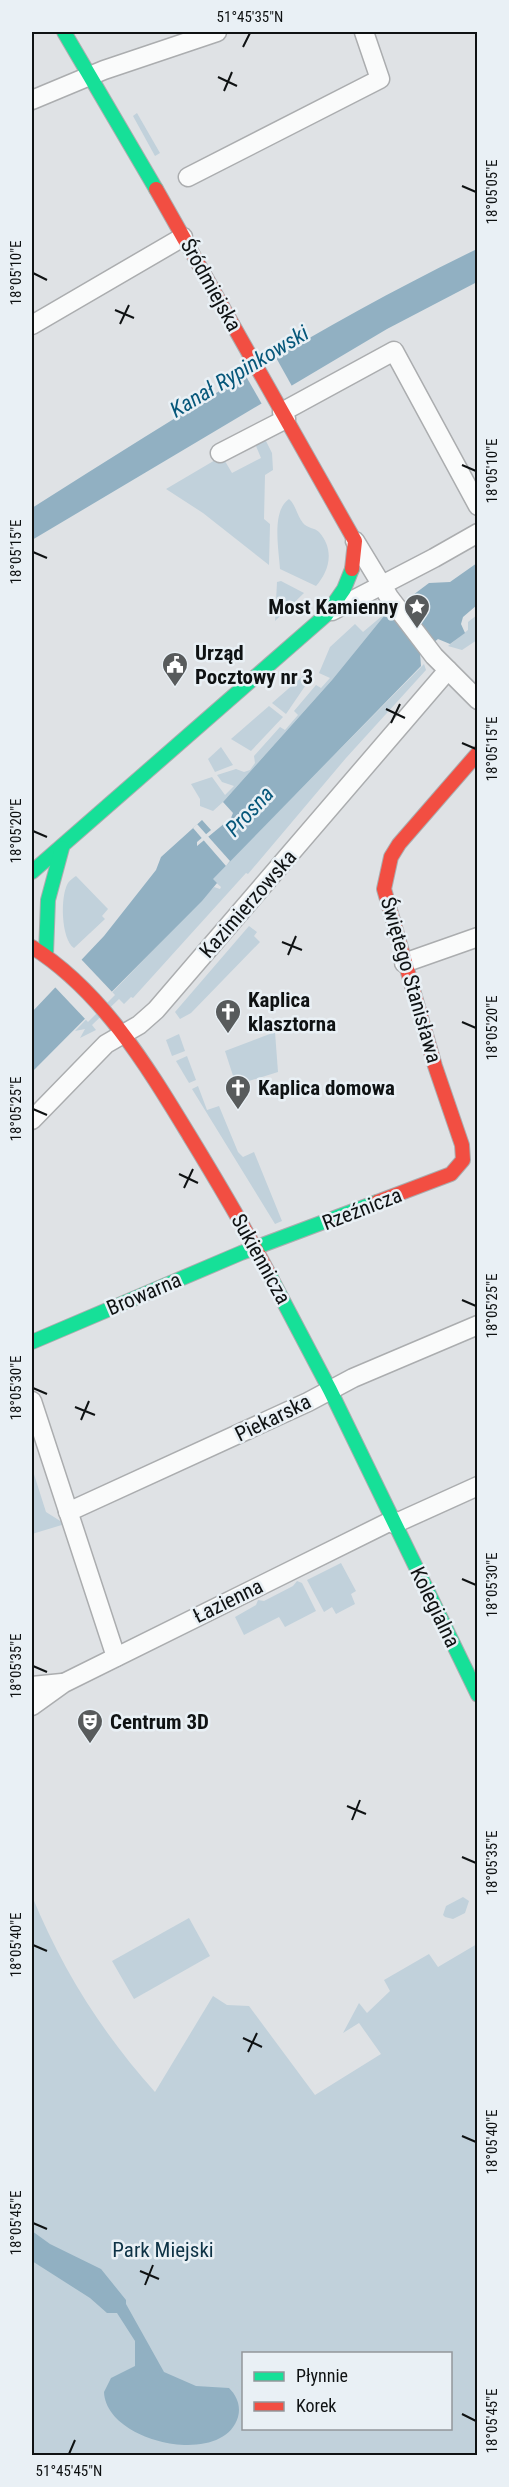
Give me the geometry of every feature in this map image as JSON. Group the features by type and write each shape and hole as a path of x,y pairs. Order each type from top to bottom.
{"street":[{"name":"Śródmiejska","path":"64,32 382,586 428,647 477,700"},
{"path":"32,100 90,75 217,32"},
{"path":"188,177 380,79 364,32"},
{"path":"32,325 183,237"},
{"path":"220,453 282,412 393,351 477,506"},
{"path":"326,615 477,533"},
{"path":"32,872 326,615 340,597 352,573 355,541"},
{"name":"Kazimierzowska","path":"32,1120 106,1044 124,1034 156,1010 448,670"},
{"name":"Świętego Stanisława","path":"470,1166 438,1076 384,889 391,857 399,844 477,753"},
{"path":"36,952 46,914 50,883 63,846"},
{"path":"404,963 477,937"},
{"name":"Sukiennicza","path":"36,952 66,971 105,1012 157,1080 257,1249 330,1390 394,1522"},
{"name":"Rzeźnicza","path":"257,1249 470,1166"},
{"name":"Browarna","path":"32,1342 241,1253 257,1249"},
{"name":"Piekarska","path":"68,1512 330,1390 477,1325"},
{"path":"32,1401 116,1657"},
{"name":"Łazienna","path":"32,1706 64,1683 116,1657 394,1522 477,1486"},
{"name":"Kolegialna","path":"394,1522 477,1695"},
{"name":"Łazienna","path":"32,1686 64,1683"}],"green space":[{"path":"137,113 160,153 155,156 133,116"},
{"path":"261,440 266,441 272,453 273,470 265,475 264,519 270,524 269,565 203,513 166,489 222,456 232,473 261,458 256,446"},
{"path":"289,499 303,523 319,532 327,547 329,554 327,568 316,586 280,569 278,521 283,505"},
{"path":"281,581 304,593 275,621 277,582"},
{"path":"477,615 477,640 462,650 448,646 468,630 468,622"},
{"path":"384,616 332,680 223,802 213,811 200,806 200,799 191,784 212,777 225,795 234,786 222,782 217,775 236,769 244,772 250,770 255,763 254,756 280,727 285,730 298,715 294,711 316,685 321,688 330,678 319,673 330,647 355,624 363,632"},
{"path":"424,664 426,670 346,758 248,874 246,873 133,998 131,997 124,1004 119,999 92,1025 96,1030 80,1038 85,1029 75,1031 214,887 220,889 221,887 212,879"},
{"path":"311,669 314,673 286,714 272,703"},
{"path":"269,706 283,717 251,751 231,739"},
{"path":"221,747 233,765 215,772 208,759"},
{"path":"76,876 108,909 102,916 105,919 74,948 66,936 63,907 65,889"},
{"path":"249,926 257,932 254,936 260,942 191,1013 180,1019 175,1012"},
{"path":"275,1032 278,1072 236,1085 225,1051"},
{"path":"179,1034 185,1051 172,1056 166,1040"},
{"path":"187,1056 196,1080 189,1083 176,1061"},
{"path":"198,1086 207,1110 219,1106 238,1152 243,1157 254,1152 282,1221 275,1224 192,1089"},
{"path":"32,1468 46,1512 65,1524 32,1534"},
{"path":"341,1563 356,1591 351,1594 355,1604 336,1614 332,1607 324,1612 307,1580"},
{"path":"297,1581 302,1583 316,1611 285,1627 279,1617 244,1635 235,1617 256,1605 258,1600 264,1601 293,1586"},
{"name":"Park Miejski","path":"32,1896 56,1949 85,1999 118,2047 155,2092 213,1996 227,2005 249,2006 315,2095 381,2054 359,2023 343,2033 359,2003 367,2013 390,1991 384,1980 429,1954 438,1967 477,1944 477,2455 32,2455"},
{"path":"463,1897 469,1901 465,1913 453,1919 443,1915 446,1906"},
{"path":"189,1918 210,1956 134,1999 112,1961"}],"water":[{"path":"477,249 477,282 387,329 32,540 32,508 251,372 362,308"},
{"name":"Prosna","path":"477,563 477,605 463,617 461,624 465,633 450,644 438,639 420,653 421,666 213,879 217,883 202,901 32,1072 32,1012 104,936 156,870 161,857 202,820 211,830 197,842 197,846 231,818 233,813 223,802 332,680 384,616 396,621 414,607 413,595 429,583 450,582"},
{"path":"32,2231 50,2244 101,2269 126,2300 126,2304 164,2372 196,2386 229,2388 236,2398 239,2409 238,2417 228,2433 211,2442 190,2445 166,2443 143,2436 124,2425 110,2410 104,2392 111,2378 135,2366 135,2341 117,2313 107,2313 90,2298 32,2261"}],"pier":[{"path":"274,354 293,388 263,406 243,371"},
{"path":"197,824 230,861 226,866 193,828"},
{"path":"80,958 115,995 88,1022 53,985"}],"traffic: fast":[{"path":"64,32 156,189"},
{"path":"32,872 326,615 344,589 352,569"},
{"path":"46,954 48,900 62,848"},
{"path":"32,1342 241,1253 377,1202"},
{"path":"269,1274 330,1390 478,1695"}],"traffic: jam":[{"path":"156,189 355,541 352,569"},
{"path":"377,1202 451,1174 463,1160 462,1145 435,1066 384,889 391,857 399,844 478,753"},
{"path":"32,947 80,985 121,1032 210,1169 269,1274"}],"place":[{"name":"Most Kamienny","path":"417,630"},
{"name":"Urząd Pocztowy nr 3","path":"175,688"},
{"name":"Kaplica klasztorna","path":"228,1035"},
{"name":"Kaplica domowa","path":"238,1111"},
{"name":"Centrum 3D","path":"90,1745"}],"water label":[{"name":"Kanał Rypinkowski","path":"239,371"}]}
